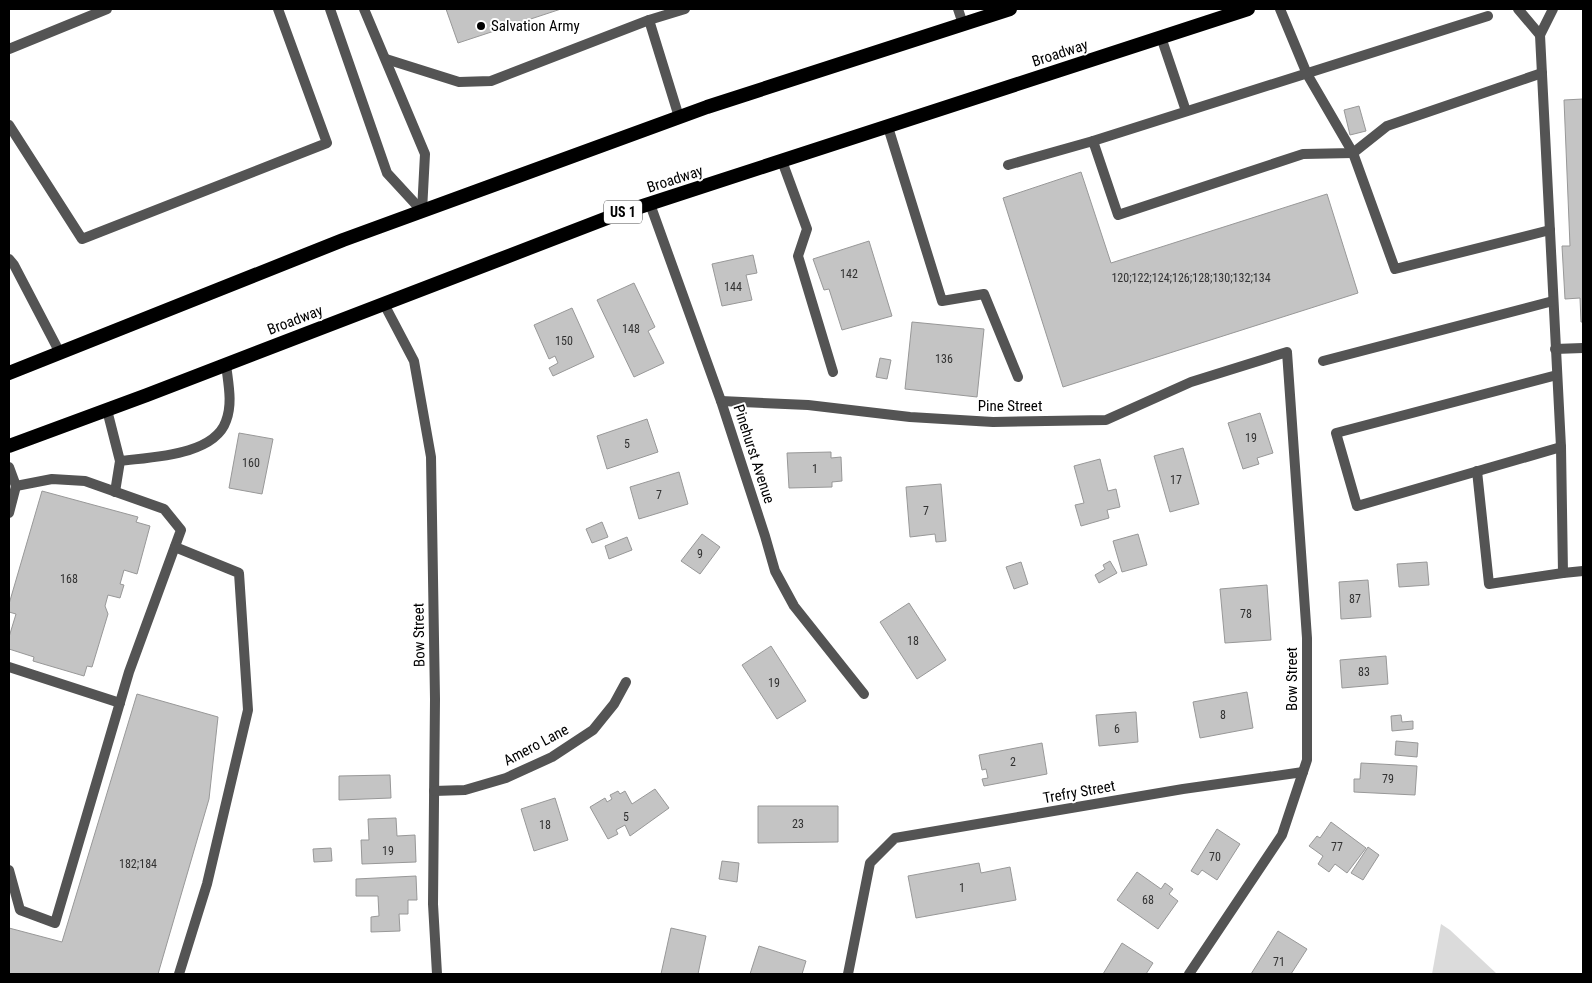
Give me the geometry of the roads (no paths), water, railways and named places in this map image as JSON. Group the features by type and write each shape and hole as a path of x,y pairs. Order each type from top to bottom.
{"highway":[{"path":"9,373 344,240 679,117 1010,9"},
{"name":"Broadway","path":"9,446 615,215 1248,9"}],"street":[{"path":"9,49 107,9"},
{"path":"9,125 82,239 327,142 278,9"},
{"path":"330,9 387,172 422,211"},
{"path":"364,9 425,154 422,211"},
{"path":"386,59 459,82 491,81 649,20 685,9"},
{"path":"958,9 963,24"},
{"path":"1280,9 1306,74 1353,153 1395,269 1550,230"},
{"path":"1518,9 1540,35"},
{"path":"1553,9 1540,35 1561,447 1563,573"},
{"path":"1008,165 1093,141 1488,16"},
{"path":"649,20 679,117"},
{"path":"1161,36 1186,111"},
{"path":"1093,141 1118,215 1303,154 1353,153 1387,126 1542,73"},
{"path":"888,126 942,301 984,294 1018,377"},
{"path":"782,161 808,229 798,256 833,372"},
{"name":"Pinehurst Avenue","path":"650,204 721,401 775,570 794,606 864,694"},
{"path":"9,259 14,265 60,353"},
{"path":"1323,361 1553,301"},
{"name":"Bow Street","path":"384,304 414,361 431,457 436,699 433,904 437,974"},
{"path":"1556,349 1583,348"},
{"name":"Bow Street","path":"1188,974 1282,835 1307,760 1307,638 1287,352"},
{"name":"Pine Street","path":"721,401 808,405 910,417 993,422 1106,420 1191,382 1287,352"},
{"path":"120,461 177,454 207,442 220,433 226,421 230,399 226,364"},
{"path":"1557,375 1336,433 1356,506 1561,447"},
{"path":"107,410 120,461 115,492"},
{"path":"9,467 16,486 9,513"},
{"path":"1477,471 1489,584 1583,571"},
{"path":"9,870 20,910 55,923 129,672 181,530 164,509 85,482 52,478 16,486"},
{"path":"175,547 239,573 248,710 207,884 178,974"},
{"path":"9,667 120,702"},
{"name":"Amero Lane","path":"434,792 465,790 506,778 552,757 593,730 614,704 626,682"},
{"name":"Trefry Street","path":"848,974 870,864 895,838 1184,789 1303,772"}],"place":[{"name":"Salvation Army","path":"481,26"}]}
